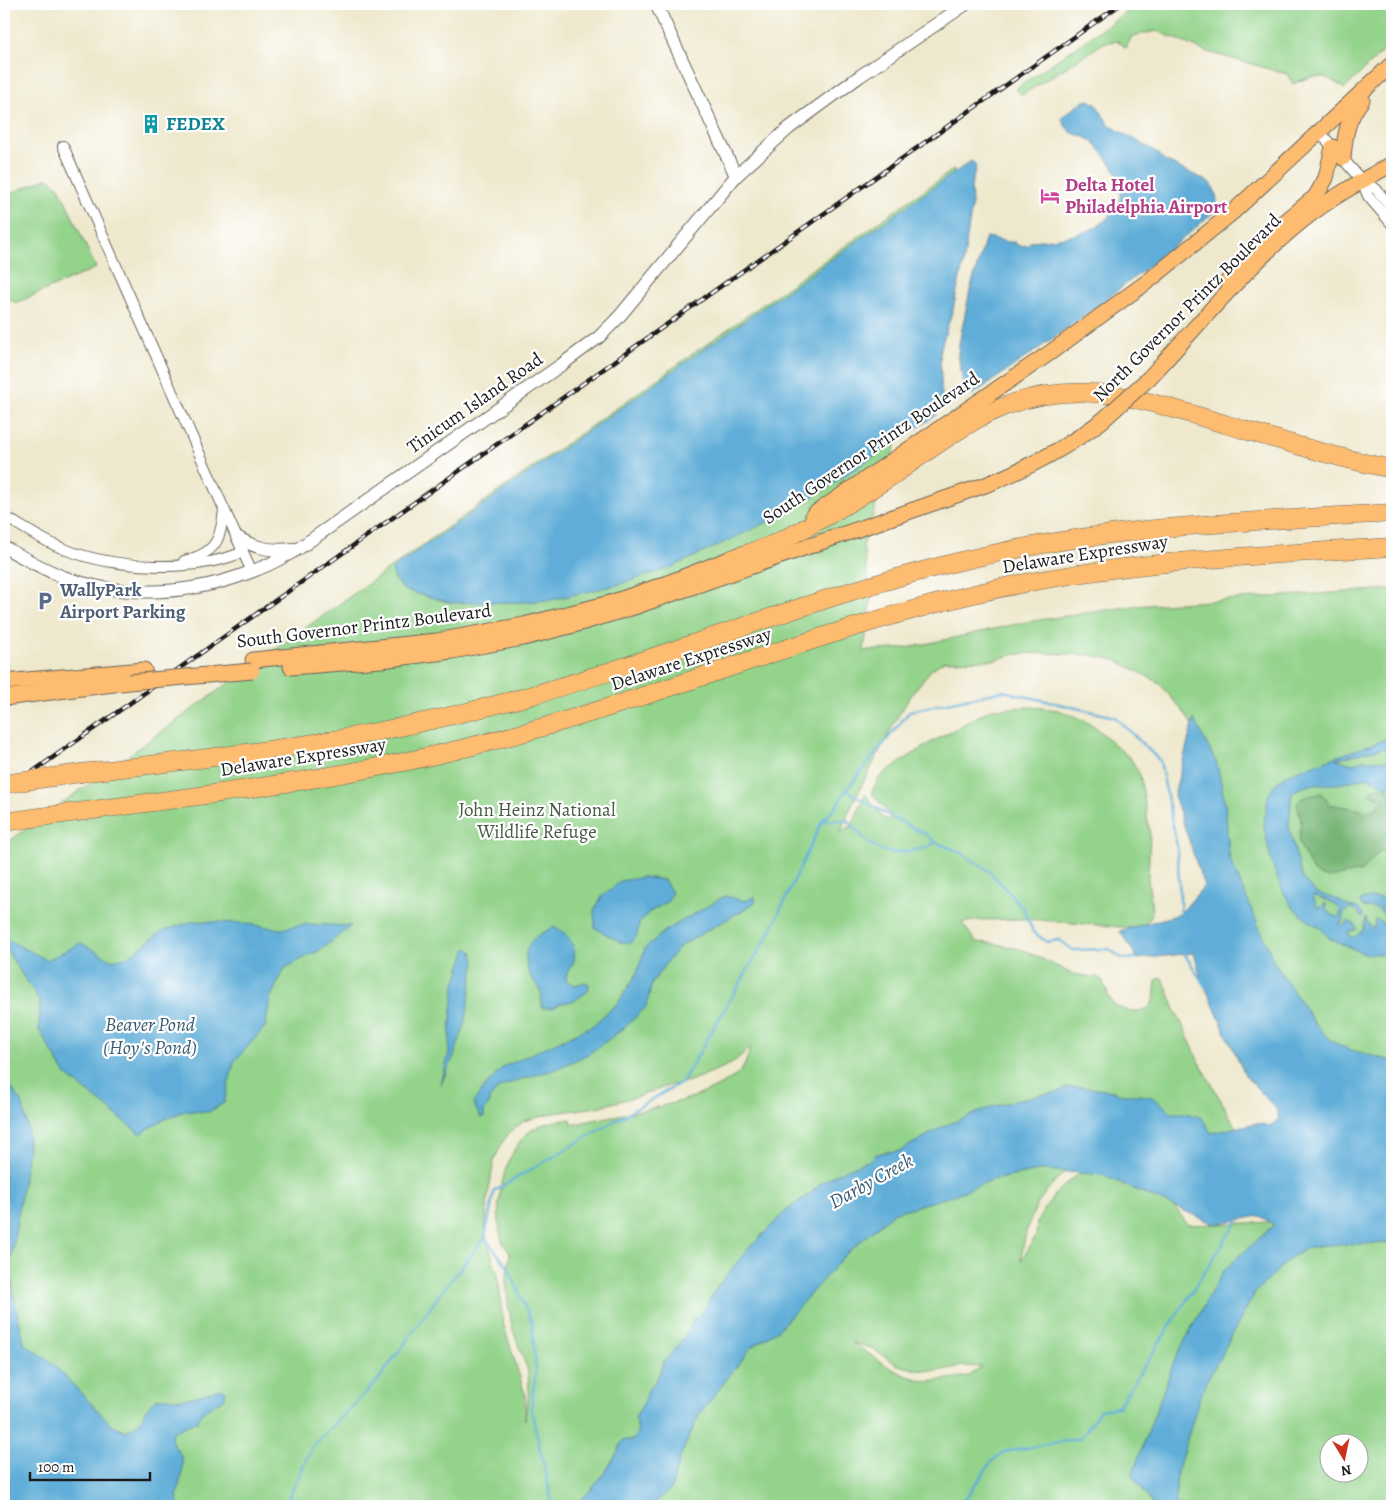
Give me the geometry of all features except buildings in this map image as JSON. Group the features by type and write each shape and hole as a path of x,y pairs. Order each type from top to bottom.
{"highway":[{"path":"732,559 770,545 831,513 878,485 979,418 1011,404 1045,394 1092,392 1137,399 1302,447 1392,469"},
{"name":"Delaware Expressway","path":"4,784 282,748 424,722 507,702 573,683 908,574 1022,548 1090,536 1197,524 1392,513"},
{"name":"Delaware Expressway","path":"4,822 328,776 444,754 585,716 862,625 918,608 1005,586 1106,569 1204,559 1392,547"}],"main road":[{"name":"South Governor Printz Boulevard","path":"4,682 315,654 446,640 553,619 637,594 732,559 783,533 830,504 1122,301 1212,231 1389,68"},
{"path":"1206,316 1244,258 1267,236 1316,196 1338,152 1351,116 1389,68"},
{"name":"North Governor Printz Boulevard","path":"724,576 1002,478 1062,449 1103,420 1149,378 1253,265 1293,229 1314,212 1392,164"},
{"name":"South Governor Printz Boulevard","path":"4,698 129,682 424,655 522,638 601,617 724,576"}],"street":[{"path":"656,4 736,176"},
{"name":"Tinicum Island Road","path":"4,547 63,577 122,590 159,591 193,588 217,583 252,572 298,549 554,370 599,336 623,313 736,176 790,128 860,76 966,4"},
{"path":"1319,131 1362,181 1368,196 1392,224"},
{"path":"63,146 252,572"},
{"path":"1362,181 1376,189 1392,209"},
{"path":"171,565 198,557 212,548 220,535 224,509"},
{"path":"4,516 54,545 76,553 114,562 145,565 195,565 244,552"},
{"path":"237,537 255,547 267,550 298,549"}],"green space":[{"path":"1138,4 1392,4 1392,42 1345,89 1332,80 1320,77 1308,78 1293,84 1287,74 1204,51 1157,31 1132,36 1126,48 1118,41 1104,43 1022,95 1015,89"},
{"name":"John Heinz National Wildlife Refuge","path":"954,169 955,192 900,432 863,545 871,596 864,651 907,648 1026,622 1133,606 1392,589 1392,1140 1328,1108 1232,866 1204,746 1186,715 1158,682 1116,660 1091,655 1016,654 993,660 944,661 931,670 914,691 898,716 853,802 840,833 846,828 852,827 865,794 884,819 894,819 873,795 872,791 879,778 930,743 991,709 1032,707 1059,710 1085,721 1097,729 1131,759 1140,775 1150,833 1148,879 1152,911 1150,919 1141,927 1132,928 1028,919 979,920 962,923 976,942 1024,950 1072,974 1096,977 1102,980 1112,1002 1125,1010 1139,1011 1149,1008 1154,1000 1156,981 1163,978 1198,1059 1242,1139 970,1171 1072,1167 1051,1186 1036,1208 1026,1233 1021,1261 1036,1236 1037,1222 1043,1211 1058,1191 1083,1170 1156,1182 1188,1225 1275,1222 1233,1265 1192,1326 1183,1350 1247,1264 1392,1211 1392,1506 626,1506 635,1450 600,1506 4,1506 4,845 287,641","holes":["750,1048 745,1064 739,1073 727,1081 692,1097 652,1108 572,1125 571,1119 545,1124 526,1135 516,1147 503,1178 500,1195 499,1227 502,1241 510,1254 506,1280 513,1330 528,1371 529,1390 525,1420 525,1394 503,1323 498,1276 485,1232 488,1195 494,1161 502,1143 510,1132 524,1121 555,1113 597,1107 690,1081 731,1064","852,1342 873,1349 898,1365 918,1370 937,1371 963,1366 982,1367 969,1376 928,1382 904,1375 885,1365"]},
{"path":"48,178 59,187 96,268 16,303 4,296 4,196"},
{"path":"1375,787 1386,787 1392,800 1392,845 1378,853 1362,871 1329,878 1318,875 1312,870 1299,842 1301,820 1297,803 1302,798 1322,793 1329,804 1368,811 1375,809 1385,800 1370,794 1371,790"}],"water":[{"path":"1089,100 1096,104 1109,125 1158,153 1165,161 1209,182 1216,195 1216,210 1097,306 972,395 964,388 958,354 970,290 986,237 1015,242 1018,246 1028,245 1031,241 1073,235 1094,228 1108,218 1118,205 1121,189 1120,181 1112,166 1090,139 1073,133 1065,126 1062,119 1063,116 1084,101"},
{"path":"971,161 976,167 971,186 972,204 963,265 953,309 940,350 942,405 935,416 791,511 668,569 617,585 551,600 452,603 404,590 395,580 392,569"},
{"name":"Darby Creek","path":"1194,719 1217,764 1225,802 1229,857 1274,962 1315,1024 1331,1041 1351,1050 1392,1061 1392,1243 1323,1245 1307,1248 1290,1258 1255,1293 1202,1390 1177,1473 1175,1506 1154,1506 1132,1475 1175,1359 1209,1296 1225,1269 1274,1225 1260,1216 1214,1224 1102,1175 1044,1170 992,1180 948,1197 893,1213 844,1256 779,1329 751,1348 699,1415 680,1457 671,1489 651,1506 572,1506 602,1477 623,1440 633,1440 637,1434 635,1418 649,1388 657,1379 663,1363 685,1337 694,1319 702,1313 717,1287 748,1249 786,1211 821,1183 836,1174 869,1161 875,1155 900,1151 944,1126 995,1106 1058,1092 1066,1088 1080,1087 1114,1091 1124,1095 1152,1097 1173,1113 1186,1113 1202,1118 1211,1133 1257,1123 1270,1126 1279,1119 1276,1109 1245,1075 1201,978 1194,953 1138,959 1120,931 1180,914 1204,886 1174,795"},
{"path":"1392,737 1392,789 1368,777 1339,784 1309,785 1292,792 1289,827 1302,878 1316,893 1339,900 1345,905 1358,908 1364,916 1361,918 1358,911 1351,908 1343,913 1344,921 1341,922 1341,928 1348,921 1356,925 1356,930 1347,933 1354,938 1363,930 1366,918 1369,925 1374,929 1375,919 1382,922 1386,927 1384,914 1376,908 1363,907 1360,904 1361,900 1377,898 1391,902 1384,903 1380,908 1387,913 1389,924 1392,925 1392,955 1362,953 1329,938 1321,928 1310,922 1293,908 1289,902 1279,883 1270,857 1264,825 1268,796 1274,785 1288,774","holes":["1383,748 1387,752 1387,761 1362,760 1352,764 1336,759","1313,896 1338,907 1341,910 1339,918 1330,913 1326,903 1320,908 1317,907"]},
{"path":"643,877 664,880 672,893 668,901 648,913 639,924 637,936 630,943 620,942 595,928 594,911 602,896 621,881"},
{"path":"725,896 745,901 754,897 756,901 680,946 652,983 646,1007 624,1028 590,1053 557,1069 518,1080 499,1088 490,1098 488,1106 484,1110 484,1117 481,1118 473,1103 503,1067 592,1026 618,1003 636,975 645,948 665,931"},
{"name":"Beaver Pond (Hoy's Pond)","path":"194,921 241,923 281,929 306,924 351,926 322,949 285,968 271,996 265,1027 234,1062 224,1103 209,1112 184,1111 161,1121 140,1134 65,1074 39,1030 40,1001 10,956 4,938 47,960 81,943 112,960 129,956 162,931"},
{"path":"555,927 568,937 573,947 573,963 567,973 566,981 575,985 585,982 589,984 588,991 574,1001 562,1003 553,1008 542,1008 541,992 530,975 527,966 527,950 529,944 539,934"},
{"path":"467,948 472,951 475,961 465,1024 454,1056 441,1084 449,1052 455,984"},
{"path":"4,1077 23,1105 28,1129 28,1150 10,1267 15,1304 25,1345 49,1360 111,1424 125,1431 141,1420 149,1405 158,1398 181,1399 221,1389 226,1391 224,1399 205,1410 197,1421 173,1432 171,1436 172,1442 182,1459 178,1506 4,1506"}],"waterway":[{"path":"285,1506 312,1447 379,1379 440,1294 485,1238 494,1191 682,1082 769,934 822,821 834,809 846,790 910,711 1003,691 1115,717 1160,761 1177,846 1181,915"},
{"path":"846,790 895,819 924,833 935,842 962,853 989,871 1022,907 1033,932 1047,942 1059,940 1073,950 1109,949 1123,959 1138,958"},
{"path":"824,821 848,820 874,846 887,852 896,853 922,849 931,846 935,842"},
{"path":"1184,953 1206,988"},
{"path":"960,1506 993,1460 1004,1452 1081,1438 1100,1410 1118,1407 1240,1217"},
{"path":"485,1238 508,1267 532,1323 536,1369 531,1409 553,1506"}],"railway":[{"path":"4,792 1121,4"}],"place":[{"name":"FEDEX","path":"151,124"},
{"name":"Delta Hotel Philadelphia Airport","path":"1050,196"},
{"name":"WallyPark Airport Parking","path":"45,601"}]}
